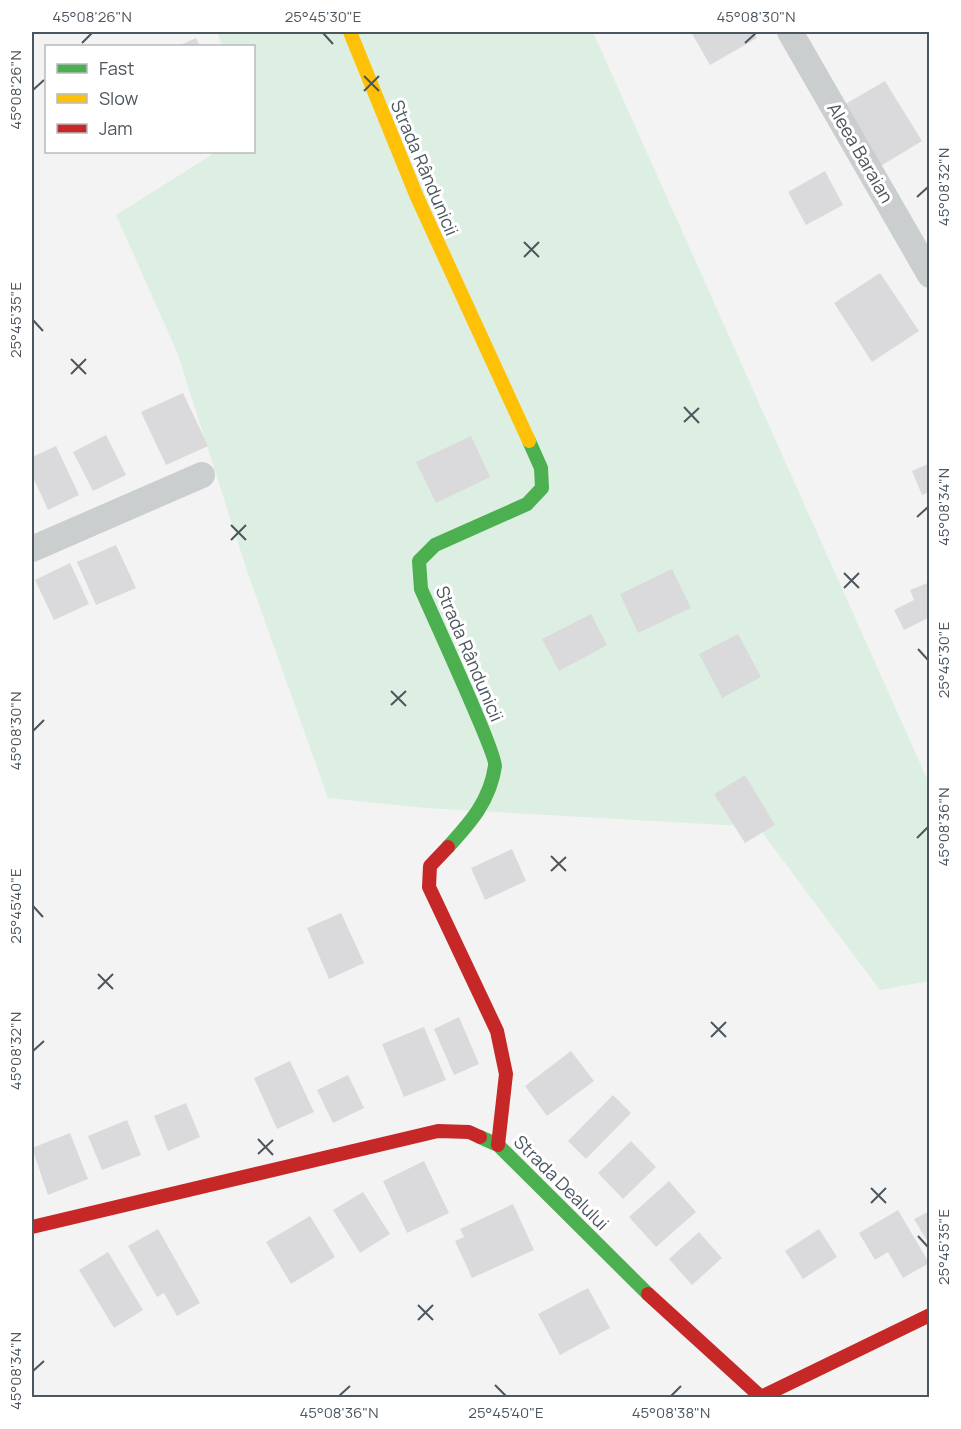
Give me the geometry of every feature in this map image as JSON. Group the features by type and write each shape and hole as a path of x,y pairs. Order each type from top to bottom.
{"street":[{"name":"Strada Rândunicii","path":"350,32 382,118 426,221 541,468 542,488 527,504 435,545 419,561 421,589 496,763 488,797 470,823 430,866 429,887 497,1031 506,1074 498,1145"},
{"name":"Aleea Baraian","path":"790,32 930,275"},
{"path":"32,549 202,475"},
{"name":"Strada Dealului","path":"32,1227 438,1131 469,1132 498,1145 560,1209 677,1322 761,1397 930,1316"}],"green space":[{"path":"217,32 593,32 929,783 929,981 880,990 758,827 425,808 328,798 248,574 177,352 116,215 214,153 255,153 255,45 222,45"}],"building":[{"path":"691,32 753,32 757,38 710,65"},
{"path":"196,38 200,45 180,45"},
{"path":"885,81 922,141 879,167 842,106"},
{"path":"825,171 843,205 806,225 788,192"},
{"path":"880,273 919,331 872,362 834,303"},
{"path":"183,393 208,446 166,465 141,412"},
{"path":"106,435 126,475 93,491 73,452"},
{"path":"471,436 490,477 436,503 416,462"},
{"path":"56,446 79,495 48,510 32,475 32,457"},
{"path":"930,463 930,492 922,495 912,471"},
{"path":"116,545 136,588 96,605 77,562"},
{"path":"70,563 89,604 54,620 35,580"},
{"path":"672,569 691,608 638,633 620,594"},
{"path":"930,582 930,617 904,630 894,610 914,600 910,590"},
{"path":"591,614 607,645 559,671 542,639"},
{"path":"738,634 761,677 722,698 699,654"},
{"path":"745,775 775,825 745,843 714,794"},
{"path":"512,849 526,881 485,900 471,868"},
{"path":"341,913 364,963 329,979 307,928"},
{"path":"459,1017 479,1064 454,1075 434,1029"},
{"path":"424,1027 446,1080 404,1097 382,1044"},
{"path":"571,1051 594,1081 547,1116 525,1086"},
{"path":"290,1061 314,1112 277,1129 254,1078"},
{"path":"348,1075 364,1108 333,1123 317,1090"},
{"path":"613,1095 631,1113 586,1159 568,1141"},
{"path":"186,1103 200,1137 168,1151 154,1116"},
{"path":"127,1120 141,1155 102,1170 88,1136"},
{"path":"70,1133 88,1179 48,1195 32,1148"},
{"path":"631,1141 656,1167 623,1199 598,1173"},
{"path":"424,1161 449,1213 407,1233 383,1181"},
{"path":"669,1181 696,1212 656,1247 629,1217"},
{"path":"363,1192 390,1234 360,1253 333,1210"},
{"path":"513,1204 534,1250 472,1278 455,1241 464,1237 460,1229"},
{"path":"898,1210 929,1263 903,1278 888,1252 875,1260 859,1233"},
{"path":"930,1211 930,1246 914,1219"},
{"path":"310,1216 335,1257 291,1284 266,1242"},
{"path":"158,1229 200,1303 177,1316 164,1293 157,1297 128,1246"},
{"path":"819,1229 837,1257 803,1279 785,1251"},
{"path":"699,1232 722,1258 692,1285 669,1259"},
{"path":"108,1252 143,1310 114,1328 79,1270"},
{"path":"588,1288 610,1328 560,1355 538,1314"}],"traffic: fast":[{"path":"448,847 484,801 495,766 475,711 421,589 419,561 435,545 527,504 542,488 541,468 529,441"},
{"path":"480,1137 498,1145 648,1294"}],"traffic: slow":[{"path":"350,32 417,197 529,441"}],"traffic: jam":[{"path":"448,847 430,866 429,887 497,1031 506,1074 498,1145"},
{"path":"32,1227 438,1131 469,1132 480,1137"},
{"path":"648,1294 761,1397 930,1315"}]}
